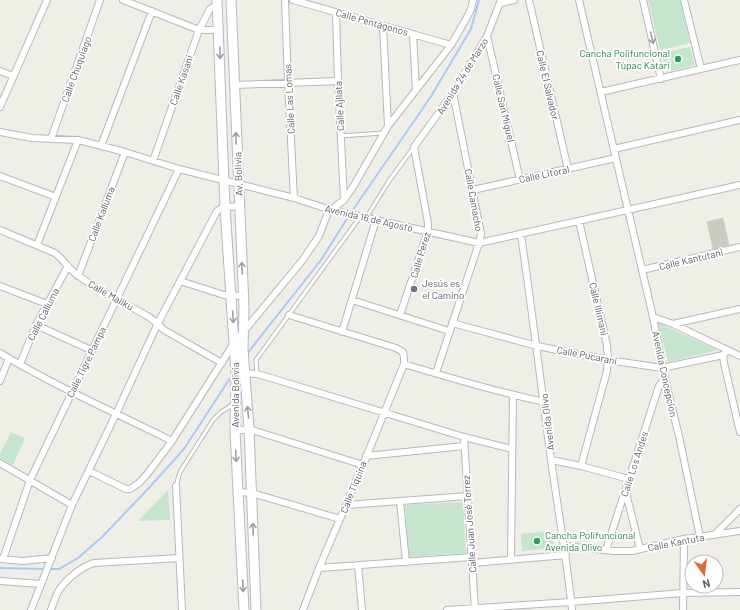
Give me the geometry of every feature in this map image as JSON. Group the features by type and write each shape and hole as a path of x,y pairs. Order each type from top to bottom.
{"street":[{"path":"0,108 47,0"},
{"name":"Calle Chuquiago","path":"51,138 100,0"},
{"path":"123,0 198,30 219,30"},
{"name":"Av. Bolivia","path":"231,0 243,296 242,371"},
{"name":"Calle Las Lomas","path":"285,0 294,198"},
{"name":"Calle Pentágonos","path":"293,0 314,3 336,12 451,45"},
{"path":"89,472 126,489 130,489 139,484 148,473 172,441 234,343 302,261 319,236 327,215 344,200 353,187 388,126 451,45 466,19 473,0"},
{"path":"501,2 514,0"},
{"name":"Calle El Salvador","path":"529,0 568,169"},
{"name":"Avenida Concepcion","path":"579,0 653,317 664,379 700,537"},
{"path":"643,0 661,79"},
{"path":"684,0 701,69"},
{"name":"Av. Bolivia","path":"217,2 224,181"},
{"name":"Calle Kasani","path":"153,161 198,30 210,9 217,2"},
{"name":"Avenida 24 de Marzo","path":"414,147 453,93 487,36 501,2"},
{"path":"101,146 152,11"},
{"name":"Calle Ajllata","path":"336,12 340,136 344,200"},
{"path":"383,26 388,126"},
{"path":"413,34 416,90"},
{"name":"Calle San Miguel","path":"487,36 520,180"},
{"path":"601,92 740,60"},
{"path":"0,71 13,76"},
{"path":"234,85 338,81"},
{"name":"Calle Camacho","path":"436,374 481,234 453,93"},
{"path":"614,149 740,120"},
{"name":"Avenida 16 de Agosto","path":"0,132 32,138 78,140 125,152 179,169 294,198 331,210 479,243 521,235 740,185"},
{"path":"37,245 78,140"},
{"name":"Calle Perez","path":"400,315 428,231 428,223 414,147"},
{"name":"Calle Kalluma","path":"78,276 125,152"},
{"name":"Calle Litoral","path":"473,190 616,158"},
{"name":"Calle Tigre Pampa","path":"2,559 30,480 179,169"},
{"path":"0,176 56,197"},
{"name":"Avenida Bolivia","path":"224,181 235,360 242,371 249,429 256,610"},
{"path":"31,610 72,505 89,472 158,323 217,211 225,207 239,206"},
{"path":"342,332 376,220"},
{"name":"Calle Illimani","path":"579,222 603,324 608,360 607,371 581,466"},
{"name":"Calle Mallku","path":"0,230 55,253 78,276 158,323 164,330 222,363"},
{"name":"Avenida Olivo","path":"521,235 545,402 551,460 566,555 572,610"},
{"name":"Calle Kantutani","path":"642,270 740,247"},
{"name":"Calle Calluma","path":"20,364 36,325 68,266"},
{"path":"180,281 218,294 243,296"},
{"path":"0,286 47,304"},
{"path":"352,300 449,331"},
{"path":"673,324 740,309"},
{"path":"288,315 401,350 404,355 404,364 513,395 545,402"},
{"path":"653,317 673,324 725,352 740,356"},
{"name":"Calle Pucarani","path":"452,323 537,346 608,360 662,368 725,352"},
{"path":"36,325 91,350"},
{"path":"725,352 724,363 740,432"},
{"path":"0,353 71,393 172,441"},
{"path":"0,381 9,358"},
{"name":"Calle Tiquina","path":"302,610 404,364"},
{"path":"242,371 257,374 384,412 464,438 512,449"},
{"name":"Avenida Bolivia","path":"242,371 235,403 235,430 244,610"},
{"name":"Calle Los Andes","path":"606,550 659,386 664,379"},
{"path":"511,559 513,395"},
{"path":"235,430 249,429 363,465"},
{"name":"Calle Juan José Torrez","path":"464,438 475,609"},
{"path":"366,456 464,446"},
{"path":"551,460 581,466 629,479"},
{"path":"0,463 72,505"},
{"path":"176,486 182,610"},
{"path":"238,492 252,493 340,519"},
{"path":"625,492 640,550"},
{"path":"346,505 468,496"},
{"path":"400,501 406,562"},
{"path":"714,535 740,509"},
{"name":"Calle Kantuta","path":"564,546 624,551 640,550 684,539 740,531"},
{"path":"684,539 684,610"},
{"path":"319,568 406,562 511,559 566,555"},
{"path":"2,559 23,561 52,558"},
{"path":"51,610 58,590 81,568 87,565 94,563 179,558"},
{"path":"358,565 362,610"},
{"path":"0,581 41,584"},
{"path":"447,610 683,593 740,592"}],"lane":[{"path":"340,136 376,133 384,134"},
{"path":"257,374 256,360 414,147"},
{"path":"176,486 180,472 213,420 235,403"}],"green space":[{"path":"648,0 680,0 690,43 660,50"},
{"name":"Cancha Polifuncional Túpac Katari","path":"690,47 695,65 666,72 662,53"},
{"path":"658,323 718,350 668,362"},
{"path":"11,432 25,438 13,465 0,458 0,454"},
{"path":"168,490 170,520 138,521"},
{"path":"463,502 466,553 409,557 405,505"},
{"name":"Cancha Polifuncional Avenida Olivo","path":"552,531 554,548 522,551 521,534"}],"building":[{"path":"723,218 729,245 713,249 707,222"}],"waterway":[{"path":"246,355 321,260 350,214 430,98 471,29 479,0"},
{"path":"50,569 59,569 78,558 102,537 147,490 184,449 232,375"},
{"path":"0,568 45,569"}],"place":[{"name":"Cancha Polifuncional Túpac Katari","path":"678,59"},
{"name":"Jesús es el Camino","path":"414,289"},
{"name":"Cancha Polifuncional Avenida Olivo","path":"537,541"}]}
